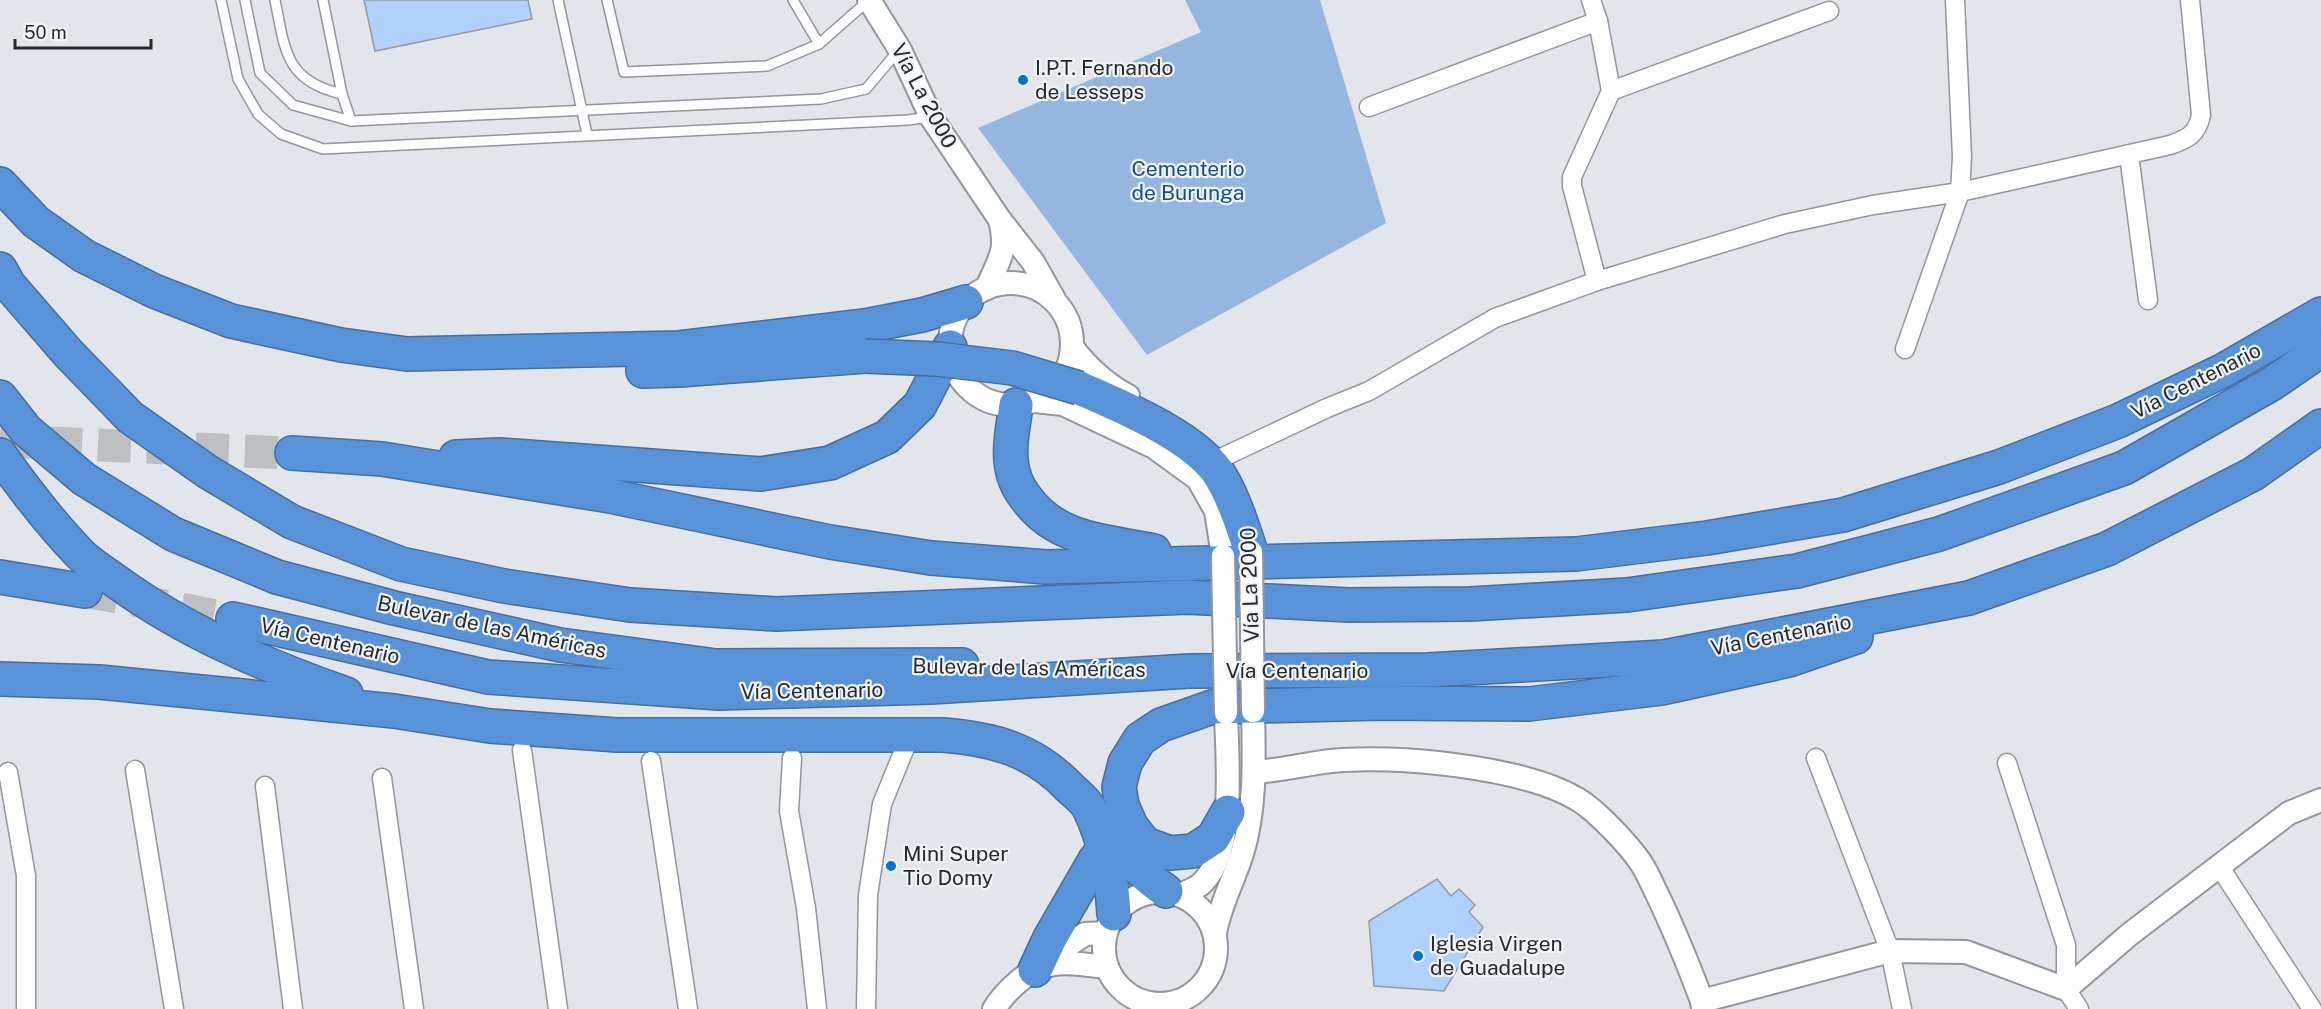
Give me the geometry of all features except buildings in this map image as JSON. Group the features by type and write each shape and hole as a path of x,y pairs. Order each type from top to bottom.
{"highway":[{"path":"0,184 36,222 84,256 154,291 231,321 341,345 545,372 679,370 865,357 937,359 1012,368 1079,388 1121,406 1189,444 1221,477 1238,512 1227,557 1081,537 1059,529 1035,512 1014,477 1011,460 1025,403"},
{"path":"0,268 9,285 68,353 130,417 208,472 292,522 401,564 504,586 630,605 776,614 1187,597 1349,605 1470,604 1627,595 1797,571 1939,534 2124,468 2273,383 2321,350"},
{"path":"407,354 679,348 864,326 922,315 977,295"},
{"name":"Vía Centenario","path":"292,453 382,459 610,496 830,542 931,558 1046,567 1227,557 1576,554 1707,537 1843,515 1999,467 2118,421 2222,370 2321,314"},
{"path":"382,459 500,455 761,474 830,464 887,437 920,405 950,347"},
{"name":"Bulevar de las Américas","path":"0,397 26,430 84,480 172,534 277,576 394,608 560,645 716,666 934,665 1189,671"},
{"name":"Vía Centenario","path":"233,619 488,677 719,693 931,687 1189,671 1428,670 1664,657 1969,598 2107,549 2253,474 2321,426"},
{"path":"0,455 82,556 139,598 202,635 300,678 394,711"},
{"path":"0,576 85,591"},
{"path":"1228,812 1213,838 1193,851 1170,853 1145,844 1131,826 1122,805 1119,787 1125,763 1140,739 1161,724 1212,707 1381,703 1529,704 1662,688 1789,660 1969,598"},
{"path":"0,679 99,682 394,711 490,726 617,735 776,737 909,735 977,738 1023,752 1054,771 1088,806 1112,877 1110,924"},
{"path":"1131,826 1123,838 1127,852 1142,874 1172,893"},
{"path":"1042,968 1050,938 1095,860 1104,849"}],"street":[{"name":"Vía La 2000","path":"869,0 900,50 931,117 1000,220 1033,261 1056,302"},
{"path":"1591,0 1598,21 1611,91 1572,177 1572,186 1597,281"},
{"path":"1905,349 1960,192 1962,157 1955,0"},
{"path":"1217,460 1327,408 1369,391 1495,318 1597,281 1785,224 1873,205 1960,192 2170,145 2191,137 2199,126 2200,115 2190,0"},
{"path":"1611,91 1829,12"},
{"path":"1369,107 1598,21"},
{"path":"2129,154 2148,300"},
{"name":"Vía La 2000","path":"977,295 1002,256 1005,241 1000,220"},
{"path":"1011,283 1035,288 1056,302 1069,323 1073,348 1067,370 1054,388 1025,403 996,403 978,396 964,382 954,366 950,347 954,322 977,295 1011,283"},
{"name":"Vía La 2000","path":"1073,348 1083,362 1109,385 1181,428 1210,451 1233,477 1248,514 1227,557 1228,812 1214,868 1203,883 1172,893"},
{"name":"Vía La 2000","path":"1025,403 1063,404 1154,447 1198,479 1216,511 1227,557 1253,711 1255,772 1252,813 1242,855 1219,910 1215,933"},
{"path":"866,1009 868,895 882,804 907,743"},
{"path":"522,750 558,1009"},
{"path":"792,758 789,811 806,908 817,1009"},
{"path":"1816,758 1890,951 1902,1009"},
{"path":"1255,772 1332,761 1382,759 1444,765 1514,776 1549,785 1579,799 1612,829 1641,863 1673,927 1703,1005 1890,951 1966,952 2066,989"},
{"path":"651,761 688,1009"},
{"path":"2007,763 2066,945 2066,989 2079,1009"},
{"path":"135,770 174,1009"},
{"path":"8,772 26,876 26,1009"},
{"path":"382,778 414,1009"},
{"path":"265,786 293,1009"},
{"path":"2066,989 2130,934 2289,813 2321,800"},
{"path":"2219,866 2313,1009"},
{"path":"994,1009 1003,994 1042,968 1058,952 1085,934 1110,924 1128,900 1146,893 1172,893 1195,903 1208,917 1215,933 1217,952 1212,971 1201,987 1186,998 1168,1004 1149,1003 1131,996 1116,983 1106,967 1110,924"},
{"path":"1042,968 1106,967"}],"lane":[{"path":"220,0 238,79 258,114 281,134 323,149 931,117"},
{"path":"245,0 260,73 294,105 351,121 821,99 866,89 900,50"},
{"path":"275,0 286,52 299,72 309,83 322,90 342,94"},
{"path":"322,0 342,94 351,121"},
{"path":"558,0 587,134"},
{"path":"607,0 624,72 767,66 819,44 869,0"},
{"path":"793,0 819,44"}],"green space":[{"name":"Cementerio de Burunga","path":"1185,0 1320,0 1386,223 1147,355 978,128 1201,32"}],"tunnel":[{"path":"0,441 292,453"},
{"path":"85,591 233,619"}],"place":[{"name":"I.P.T. Fernando de Lesseps","path":"1023,80"},
{"name":"Mini Super Tio Domy","path":"891,866"},
{"name":"Iglesia Virgen de Guadalupe","path":"1418,956"}]}
